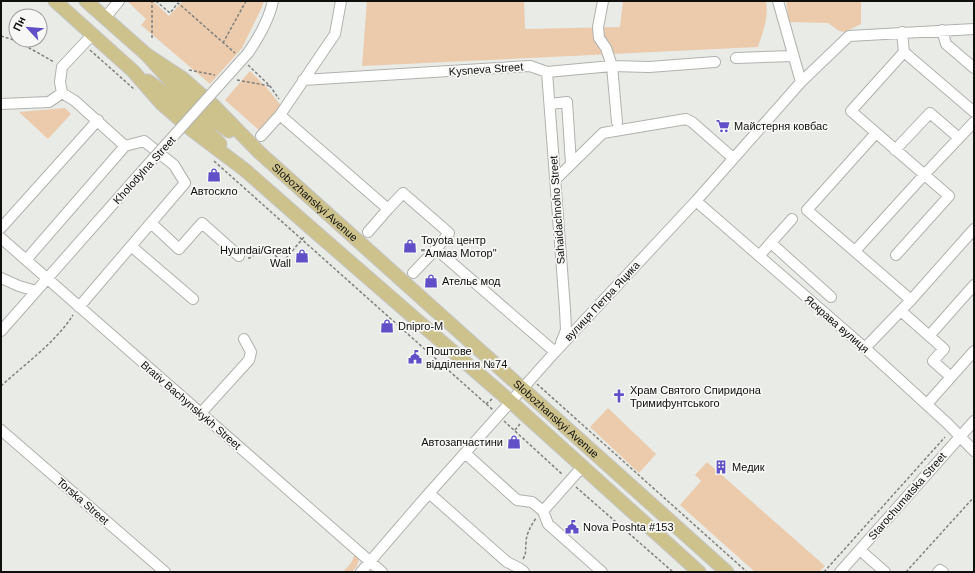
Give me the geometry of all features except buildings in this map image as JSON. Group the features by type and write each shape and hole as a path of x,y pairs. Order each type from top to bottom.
{"main road":[{"name":"Slobozhanskyi Avenue","path":"55,1 133,71 168,95 200,122 245,170 510,402 700,572"},
{"name":"Slobozhanskyi Avenue","path":"86,1 146,54 175,86 206,114 260,152 727,572"}],"street":[{"path":"105,18 119,1"},
{"name":"Kholodylna Street","path":"3,324 47,279 242,54 258,38 268,19 273,1"},
{"path":"262,136 283,111 335,34 341,1"},
{"path":"603,1 598,27 599,38 606,48 612,66 617,122"},
{"path":"778,1 801,82"},
{"path":"974,29 902,32 904,52 974,112"},
{"path":"942,30 946,44 974,68"},
{"name":"вулиця Петра Яцика","path":"361,572 510,402 696,201 801,82 849,36 902,32"},
{"path":"62,94 60,82 62,67 93,34"},
{"path":"896,255 950,196 851,111 904,52"},
{"path":"736,58 794,56"},
{"name":"Kysneva Street","path":"303,80 530,66 547,72 612,66 649,68 715,62"},
{"name":"Sahaidachnoho Street","path":"547,72 566,330 557,350"},
{"path":"1,104 49,102 62,94"},
{"path":"62,94 75,101 126,146"},
{"path":"550,104 567,102 571,164"},
{"path":"283,111 388,209"},
{"path":"895,150 930,113 959,138"},
{"path":"555,180 603,133 686,119 692,122 733,158"},
{"path":"1,228 98,120"},
{"path":"855,251 924,174 974,122"},
{"path":"876,134 807,210 911,300"},
{"path":"26,260 126,146 144,141 174,165 185,184 78,307"},
{"path":"368,232 403,192 449,233 413,273"},
{"name":"Яскрава вулиця","path":"696,201 865,348 927,404 974,451"},
{"path":"759,256 792,219"},
{"path":"151,223 179,249 202,223 239,256"},
{"path":"865,348 911,300 974,228"},
{"name":"Brativ Bachynskykh Street","path":"1,238 382,572"},
{"path":"771,243 831,297"},
{"path":"131,246 193,299"},
{"path":"436,249 557,350"},
{"path":"1,278 36,291"},
{"path":"929,336 974,285"},
{"path":"901,311 944,349 933,361 951,377"},
{"path":"201,413 249,360 251,352 244,339"},
{"path":"927,404 974,351"},
{"name":"Starochumatska Street","path":"840,572 974,421"},
{"name":"Torska Street","path":"1,430 164,572"},
{"path":"465,453 517,500 532,502 542,510 548,524 602,572"},
{"path":"542,510 582,467"},
{"path":"429,493 507,562 521,570"},
{"path":"860,550 885,572"},
{"path":"938,572 940,570 943,572"}],"path":[{"path":"152,1 152,38"},
{"path":"156,1 170,13 178,3 223,43 242,54"},
{"path":"223,43 246,1"},
{"path":"1,36 17,41 62,67"},
{"path":"84,44 137,92"},
{"path":"248,64 270,86 283,111"},
{"path":"213,160 673,572"},
{"path":"239,256 250,258 259,251 269,251 282,262 302,240"},
{"path":"1,386 50,343 68,323 78,307"},
{"path":"531,379 747,572"},
{"path":"824,572 945,438"},
{"path":"906,572 974,497"},
{"path":"521,570 526,553 527,533 542,510"}],"shaded area":[{"path":"127,1 153,1 169,16 183,1 264,1 242,48 210,84 141,25 146,19"},
{"path":"367,1 524,1 525,29 620,27 623,1 766,1 767,13 758,47 362,66"},
{"path":"786,1 861,1 861,24 845,32 839,31 828,23 789,22"},
{"path":"250,71 268,89 282,107 261,132 225,100"},
{"path":"65,108 71,114 48,139 19,112"},
{"path":"608,408 656,454 639,473 590,427"},
{"path":"707,462 825,566 819,572 755,572 680,505 701,481 695,475"},
{"path":"355,554 359,559 357,566 352,572 343,572 351,563"}],"place":[{"name":"Майстерня ковбас","path":"723,126"},
{"name":"Автоскло","path":"214,175"},
{"name":"Toyota центр \"Алмаз Мотор\"","path":"410,246"},
{"name":"Hyundai/Great Wall","path":"302,256"},
{"name":"Ательє мод","path":"431,281"},
{"name":"Dnipro-M","path":"387,326"},
{"name":"Поштове відділення №74","path":"415,357"},
{"name":"Храм Святого Спиридона Тримифунтського","path":"619,396"},
{"name":"Автозапчастини","path":"514,442"},
{"name":"Медик","path":"721,467"},
{"name":"Nova Poshta #153","path":"572,527"}]}
